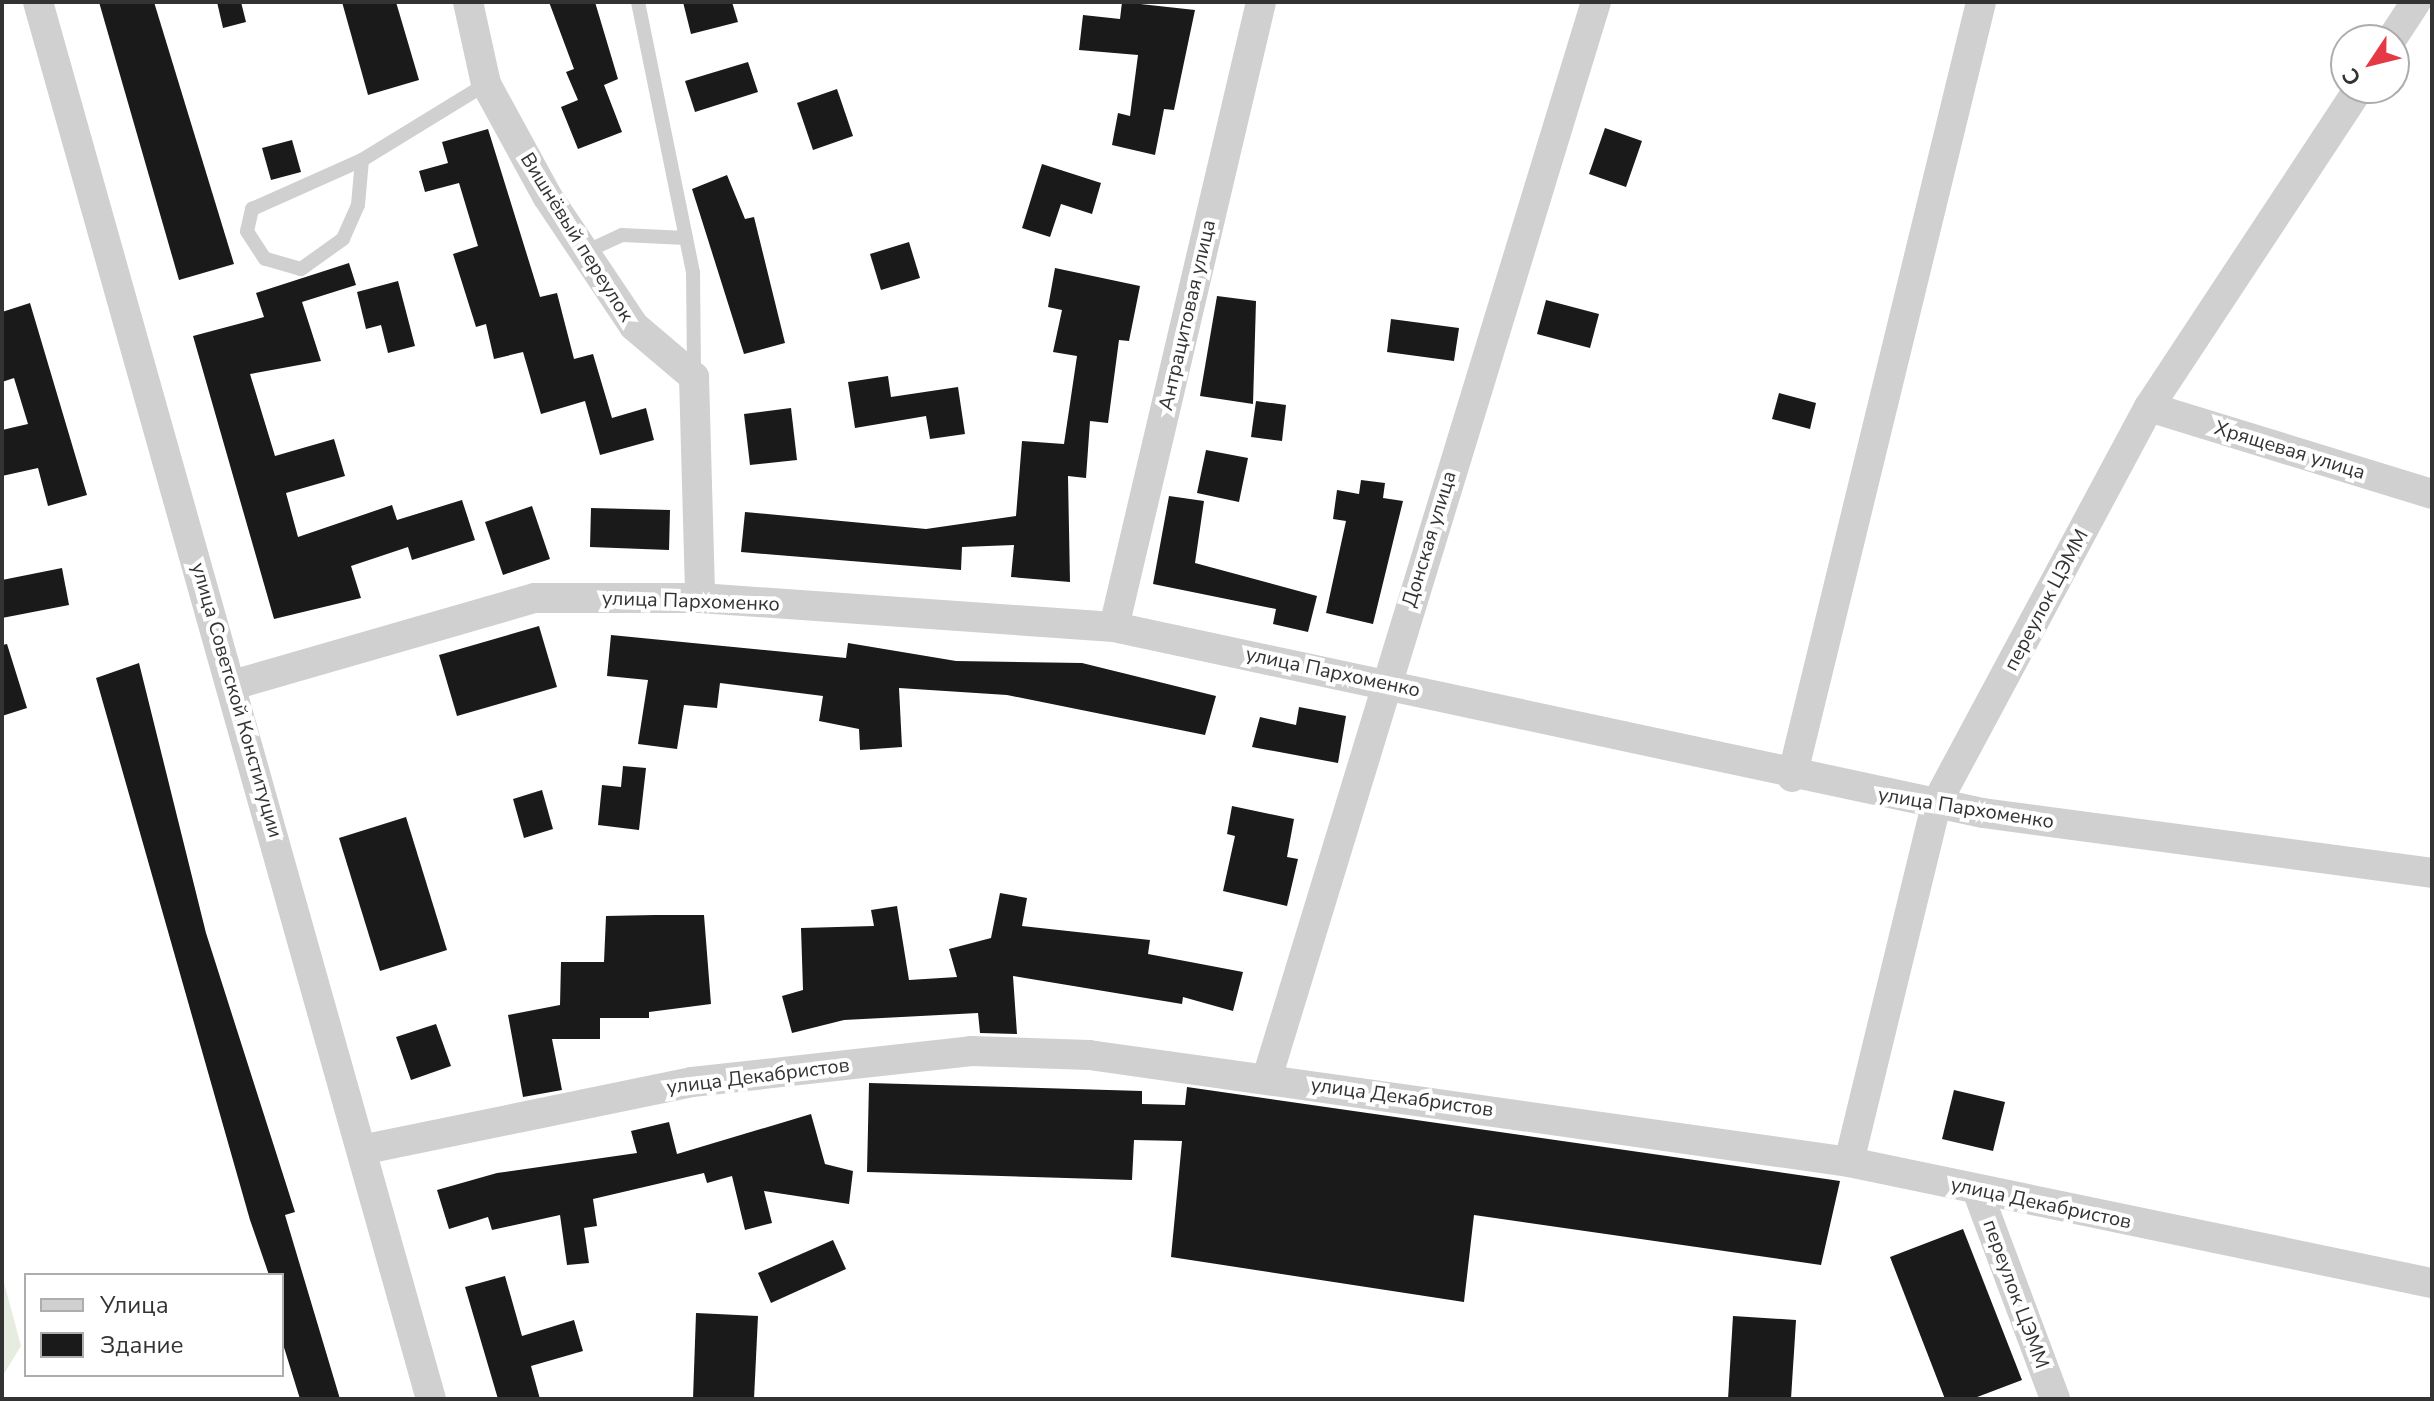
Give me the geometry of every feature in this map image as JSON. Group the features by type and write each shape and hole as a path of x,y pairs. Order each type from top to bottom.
{"street":[{"name":"улица Советской Конституции","path":"38,2 366,1149 431,1399"},
{"name":"Вишнёвый переулок","path":"468,2 486,84 585,252 634,326 694,377"},
{"name":"Антрацитовая улица","path":"1114,627 1261,2"},
{"name":"Донская улица","path":"1267,1078 1385,681 1596,2"},
{"path":"1792,777 1981,2"},
{"path":"2402,24 2416,2"},
{"name":"переулок ЦЭММ","path":"1849,1162 1936,804 2149,407 2348,104"},
{"path":"694,377 700,598"},
{"name":"Хрящевая улица","path":"2149,407 2432,494"},
{"name":"улица Пархоменко","path":"233,685 535,598 700,598 1114,627 1385,681 1792,777 1936,804 2432,873"},
{"name":"улица Декабристов","path":"366,1149 692,1082 971,1051 1089,1055 1849,1162 2432,1283"},
{"name":"переулок ЦЭММ","path":"1977,1190 2055,1399"}],"lane":[{"path":"638,2 686,238 694,377"},
{"path":"362,160 358,205 343,239 301,269 265,259 247,231 252,209 362,160 486,84"},
{"path":"585,252 622,235 686,238"}],"shaded area":[{"path":"2,1275 21,1346 2,1377"}],"building":[{"path":"99,2 154,2 234,264 179,280"},
{"path":"217,2 241,2 246,22 223,28"},
{"path":"342,2 396,2 419,80 368,95"},
{"path":"549,2 595,2 618,79 604,85 622,132 578,149 561,107 578,100 566,72 574,69"},
{"path":"683,2 732,2 738,22 691,34"},
{"path":"1122,2 1195,10 1174,110 1164,109 1155,155 1112,145 1118,113 1130,116 1138,55 1079,50 1083,15 1120,19"},
{"path":"748,62 758,92 695,112 685,81"},
{"path":"837,89 853,136 813,150 797,103"},
{"path":"1605,128 1642,141 1626,187 1589,174"},
{"path":"488,129 540,297 557,293 574,359 593,354 612,418 646,408 654,440 600,455 585,401 541,414 523,352 494,359 486,324 476,327 453,254 478,246 459,183 425,192 419,171 448,163 442,142"},
{"path":"292,140 301,172 271,180 262,148"},
{"path":"1042,164 1101,183 1092,214 1061,204 1050,237 1022,228"},
{"path":"727,175 745,219 754,217 785,343 744,354 692,189"},
{"path":"909,242 920,278 881,290 870,254"},
{"path":"349,263 356,285 302,302 321,361 250,374 275,456 334,439 345,476 286,493 298,537 392,505 397,520 462,500 475,540 412,560 408,547 351,566 361,598 274,619 193,336 264,317 256,293"},
{"path":"1055,268 1140,286 1129,341 1119,340 1108,423 1090,421 1086,478 1068,476 1070,582 1011,577 1014,545 962,547 961,570 741,552 745,512 926,529 1016,516 1022,441 1064,444 1077,356 1053,352 1062,310 1048,307"},
{"path":"398,281 415,346 388,353 381,325 366,329 357,292"},
{"path":"1217,296 1256,301 1253,404 1200,396"},
{"path":"1546,300 1599,314 1590,348 1537,334"},
{"path":"30,303 87,495 48,506 38,468 2,476 2,430 28,424 14,378 2,382 2,312"},
{"path":"1391,319 1459,328 1454,361 1387,352"},
{"path":"888,376 891,397 958,387 965,434 930,439 926,416 855,428 848,382"},
{"path":"1779,393 1816,403 1810,429 1772,419"},
{"path":"1256,401 1286,405 1282,441 1251,437"},
{"path":"791,408 797,460 750,465 744,414"},
{"path":"1206,450 1248,458 1239,502 1197,493"},
{"path":"1361,480 1385,483 1383,498 1403,501 1373,624 1326,613 1346,521 1333,519 1337,490 1359,494"},
{"path":"1169,496 1204,501 1195,563 1317,596 1308,632 1273,624 1276,609 1153,584"},
{"path":"532,506 550,559 503,575 485,522"},
{"path":"591,508 670,510 669,550 590,547"},
{"path":"62,568 69,605 2,618 2,580"},
{"path":"539,626 557,687 457,716 439,655"},
{"path":"611,635 846,658 848,643 956,661 1082,663 1216,696 1205,735 1007,695 899,688 902,747 860,750 859,729 819,721 823,696 720,683 717,708 684,705 677,749 638,744 648,680 607,676"},
{"path":"7,644 27,708 2,716 2,645"},
{"path":"139,663 206,933 295,1212 285,1215 340,1399 300,1399 284,1347 284,1273 268,1273 250,1220 96,678"},
{"path":"1299,707 1346,716 1338,763 1252,747 1260,717 1296,725"},
{"path":"623,766 646,768 639,830 598,825 602,785 621,787"},
{"path":"542,790 553,829 524,838 513,799"},
{"path":"1232,806 1294,819 1287,857 1298,859 1287,906 1223,891 1235,836 1227,834"},
{"path":"406,817 447,950 380,971 339,838"},
{"path":"1000,893 1027,898 1022,926 1150,940 1148,954 1243,972 1233,1011 1183,997 1182,1004 1013,976 1017,1034 980,1033 978,1013 844,1020 792,1033 782,996 803,990 801,928 874,926 871,910 897,906 909,980 957,977 949,949 991,938"},
{"path":"704,915 711,1004 649,1012 649,1018 600,1018 600,1039 552,1039 562,1090 523,1097 508,1015 560,1005 561,962 604,962 606,916"},
{"path":"436,1024 451,1066 411,1080 396,1037"},
{"path":"869,1083 1142,1091 1142,1104 1185,1105 1187,1087 1840,1181 1821,1265 1474,1215 1464,1302 1171,1257 1182,1141 1134,1140 1132,1180 867,1172"},
{"path":"1954,1090 2005,1102 1993,1151 1942,1139"},
{"path":"811,1114 825,1164 853,1171 849,1204 764,1191 772,1223 745,1230 732,1176 707,1183 704,1173 593,1199 597,1226 584,1228 589,1263 567,1265 560,1215 492,1230 488,1217 449,1229 437,1190 497,1173 637,1153 631,1131 669,1122 677,1154"},
{"path":"1963,1229 2022,1380 1972,1399 1945,1399 1890,1257"},
{"path":"833,1240 846,1269 771,1303 758,1273"},
{"path":"505,1276 522,1336 574,1320 583,1351 531,1366 540,1399 498,1399 465,1287"},
{"path":"696,1313 758,1316 754,1399 693,1399"},
{"path":"1733,1316 1796,1320 1791,1399 1728,1399"}]}
